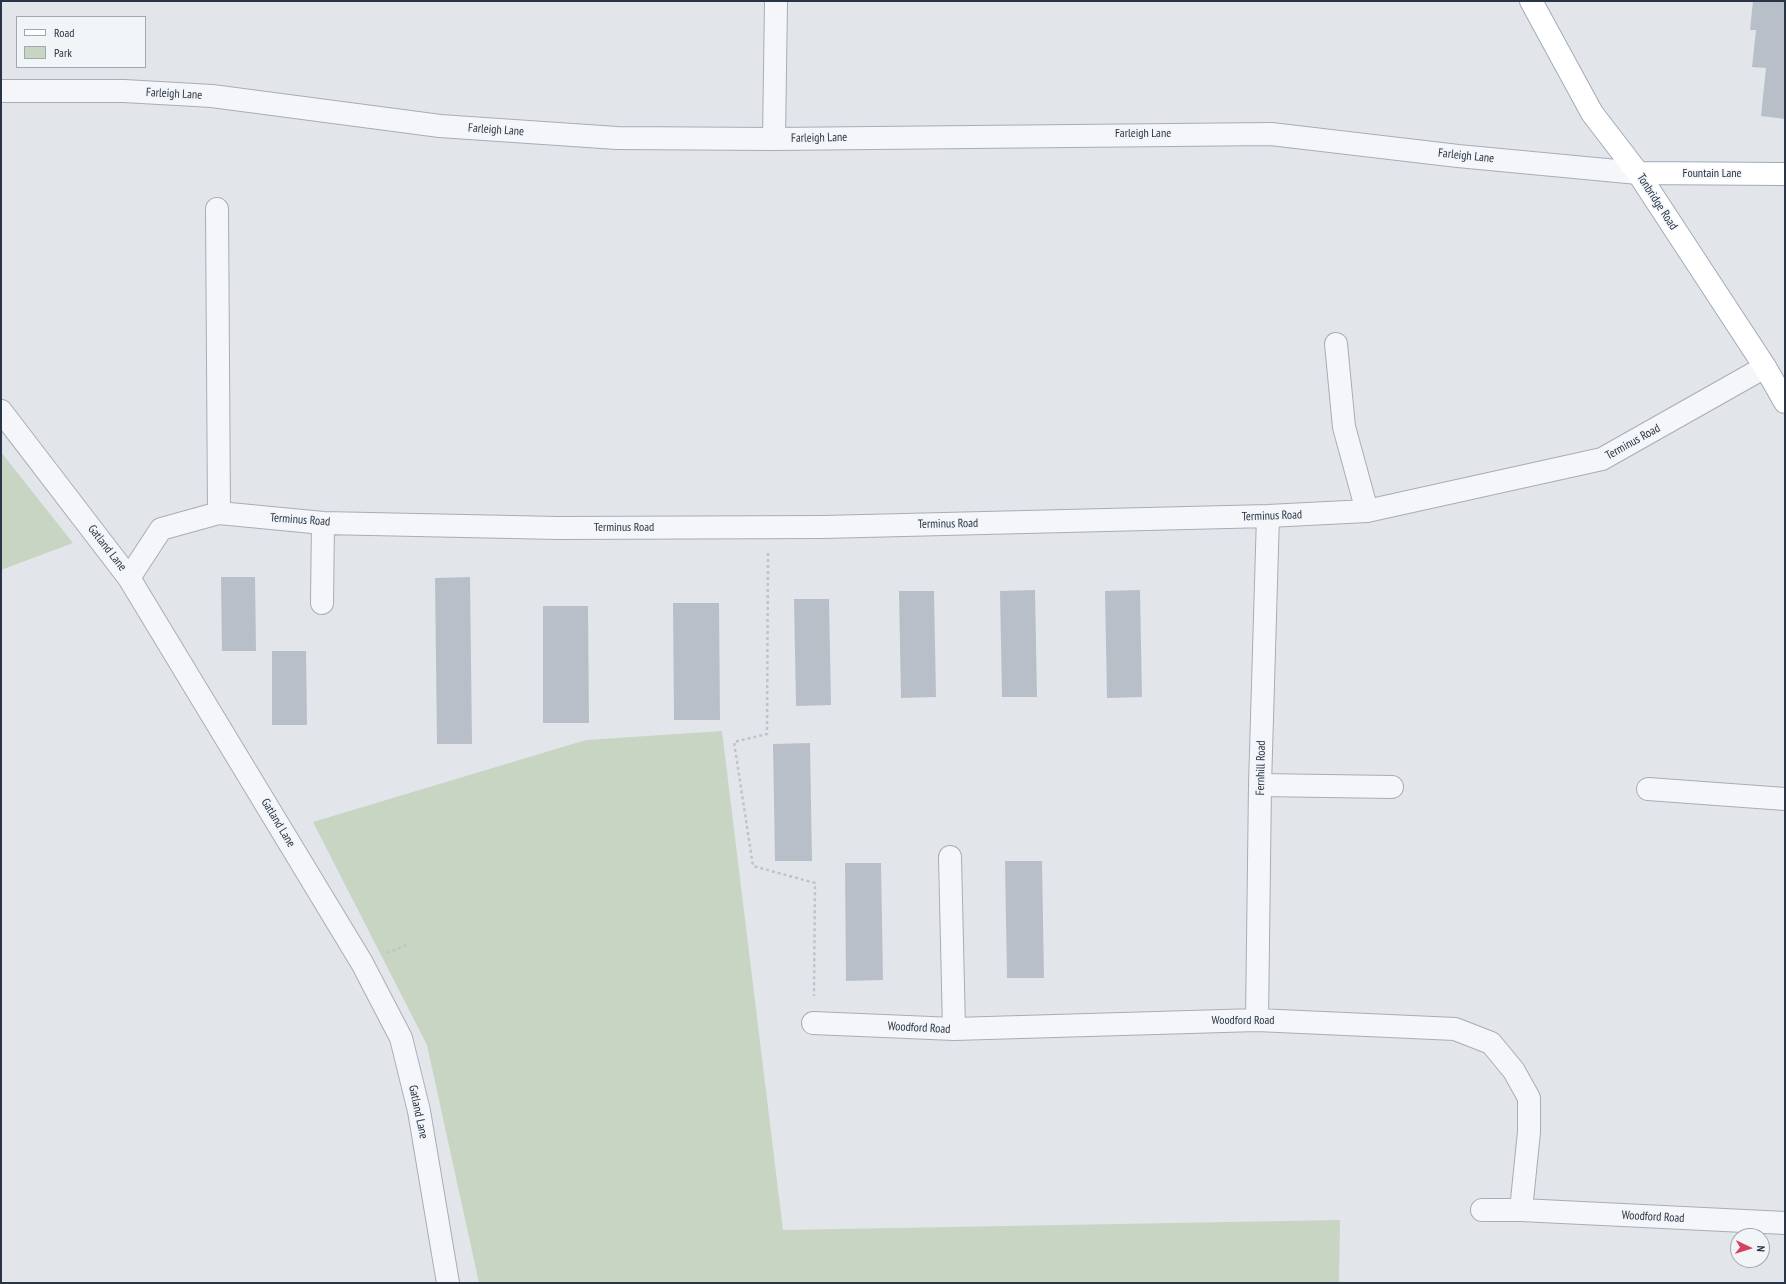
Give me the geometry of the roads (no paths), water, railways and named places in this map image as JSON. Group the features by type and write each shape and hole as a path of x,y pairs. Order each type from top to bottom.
{"main road":[{"name":"Tonbridge Road","path":"1531,1 1592,113 1638,173 1765,367 1785,402"},
{"name":"Fountain Lane","path":"1638,173 1785,174"}],"street":[{"path":"774,139 776,1"},
{"name":"Farleigh Lane","path":"1,91 124,91 212,96 440,126 617,138 774,139 1272,134 1458,156 1638,173"},
{"path":"217,209 219,513"},
{"path":"1336,344 1344,427 1367,511"},
{"name":"Terminus Road","path":"129,578 161,530 219,513 323,523 558,528 768,527 1268,516 1367,511 1602,459 1765,367"},
{"name":"Gatland Lane","path":"1,411 129,578 362,963 401,1038 419,1111 448,1283"},
{"name":"Fernhill Road","path":"1257,1020 1260,785 1268,516"},
{"path":"322,603 323,523"},
{"path":"1260,785 1392,787"},
{"path":"1648,789 1785,799"},
{"path":"950,857 954,1029"},
{"name":"Woodford Road","path":"813,1023 954,1029 1257,1020 1455,1029 1491,1043 1514,1071 1529,1098 1529,1132 1521,1210"},
{"name":"Woodford Road","path":"1482,1210 1521,1210 1785,1223"}]}
